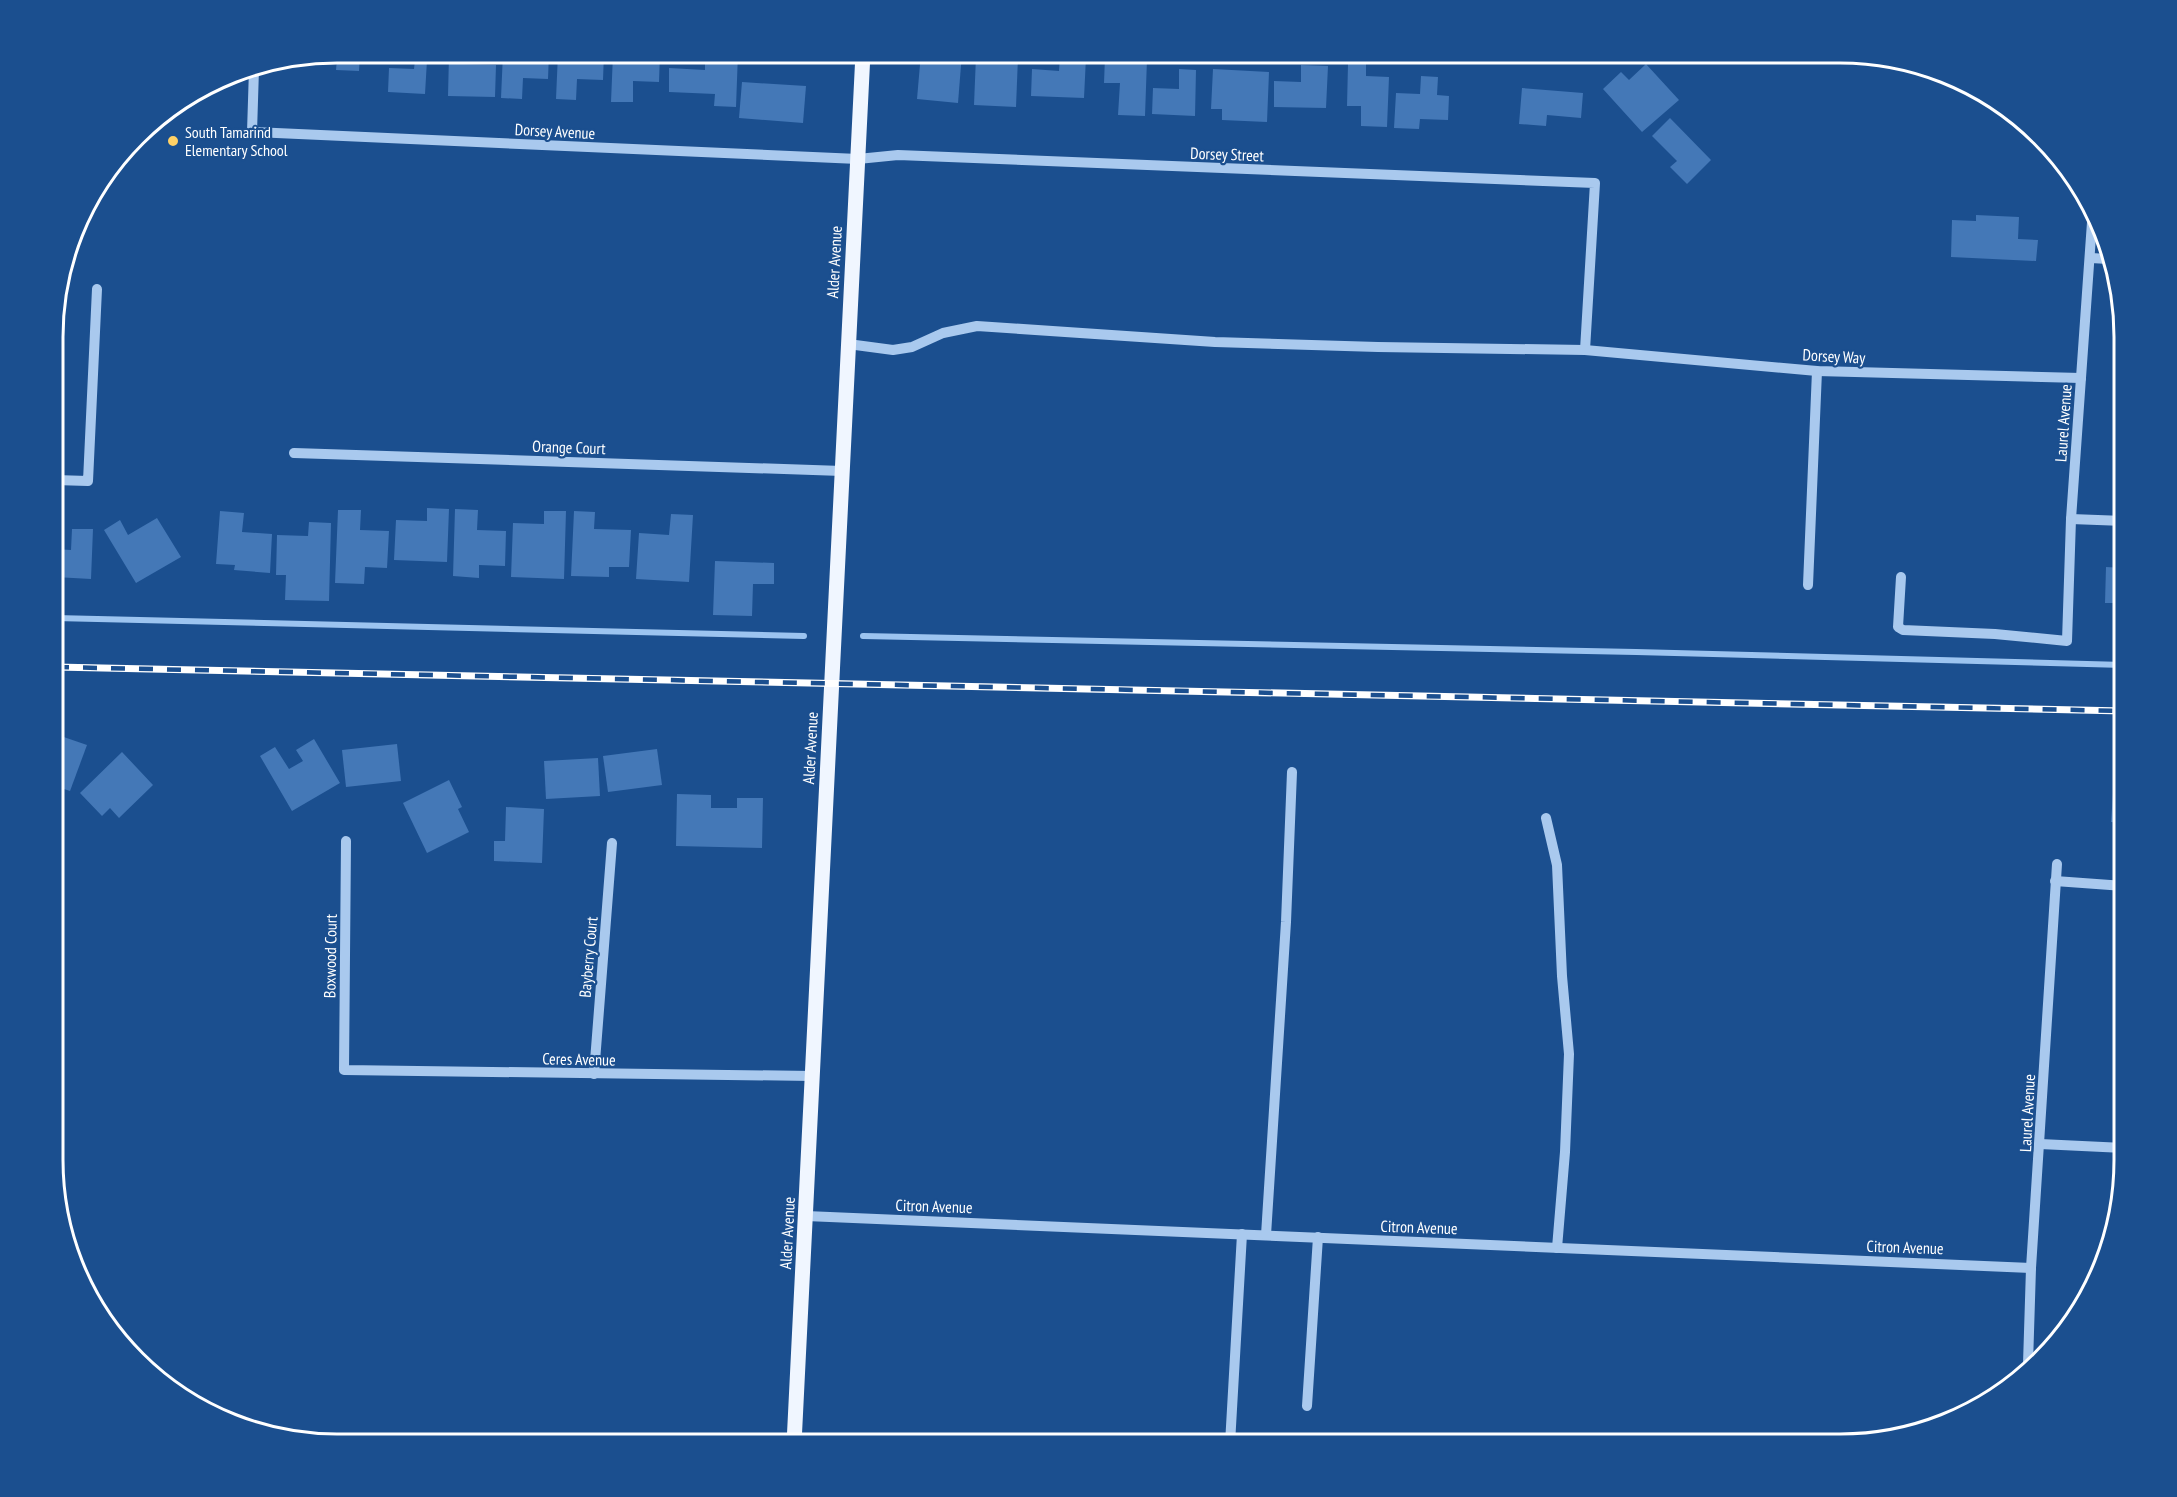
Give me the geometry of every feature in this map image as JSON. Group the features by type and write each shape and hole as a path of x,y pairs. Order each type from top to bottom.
{"main road":[{"name":"Alder Avenue","path":"795,1434 863,63"}],"street":[{"name":"Dorsey Avenue","path":"254,76 252,132 858,159"},
{"name":"Dorsey Street","path":"858,159 898,155 1596,183 1585,350"},
{"name":"Laurel Avenue","path":"1901,577 1898,627 1903,630 1995,634 2067,641 2071,519 2092,229"},
{"path":"2091,258 2102,259"},
{"path":"63,480 88,481 97,290"},
{"name":"Dorsey Way","path":"848,344 893,350 912,347 943,333 977,326 1215,342 1585,350 1817,371 2081,378"},
{"path":"1808,585 1817,371"},
{"name":"Orange Court","path":"294,453 842,471"},
{"path":"2071,519 2114,521"},
{"path":"1266,1235 1286,922 1292,772"},
{"path":"1546,818 1557,865 1562,976 1569,1054 1565,1152 1557,1248"},
{"name":"Boxwood Court","path":"344,1070 346,841"},
{"name":"Bayberry Court","path":"594,1074 612,843"},
{"name":"Laurel Avenue","path":"2028,1359 2031,1268 2057,864"},
{"path":"2055,881 2114,885"},
{"name":"Ceres Avenue","path":"344,1070 812,1076"},
{"path":"2040,1144 2114,1148"},
{"name":"Citron Avenue","path":"806,1216 2031,1268"},
{"path":"1231,1434 1242,1234"},
{"path":"1307,1406 1318,1238"}],"building":[{"path":"337,63 359,63 359,71 336,70"},
{"path":"415,63 427,63 425,94 388,92 389,68 414,69"},
{"path":"449,63 496,65 495,97 448,96"},
{"path":"503,63 549,63 548,79 523,78 522,99 501,98"},
{"path":"558,63 604,63 603,80 577,79 576,100 556,99"},
{"path":"613,63 660,63 659,82 633,81 633,102 611,102"},
{"path":"705,63 738,63 736,107 714,106 715,94 669,92 669,68 705,70"},
{"path":"920,63 961,63 958,103 917,99"},
{"path":"976,63 1018,63 1016,107 974,105"},
{"path":"1060,63 1086,63 1084,98 1031,96 1032,69 1059,71"},
{"path":"1105,63 1147,63 1145,116 1118,115 1120,83 1104,83"},
{"path":"1348,64 1366,64 1366,76 1389,77 1387,127 1361,126 1361,106 1347,106"},
{"path":"1646,64 1679,100 1642,132 1603,89 1621,72 1629,80"},
{"path":"1301,65 1328,66 1326,108 1274,107 1274,81 1301,82"},
{"path":"1179,69 1196,70 1195,116 1152,114 1153,88 1179,89"},
{"path":"1213,69 1269,72 1267,122 1222,120 1222,109 1211,109"},
{"path":"1421,76 1438,77 1437,95 1449,96 1448,120 1420,119 1419,129 1394,128 1396,93 1420,94"},
{"path":"742,82 806,86 803,123 739,118"},
{"path":"1522,88 1583,93 1581,118 1547,115 1546,126 1519,124"},
{"path":"1670,118 1711,160 1687,184 1670,167 1677,161 1652,136"},
{"path":"1976,215 2019,217 2018,239 2038,240 2036,261 1951,257 1952,220 1976,221"},
{"path":"427,508 449,509 447,562 394,560 396,520 427,521"},
{"path":"455,509 478,510 477,530 506,531 505,566 479,565 479,578 453,576"},
{"path":"338,510 361,510 360,530 389,531 387,568 365,567 364,584 335,583"},
{"path":"220,511 244,513 242,532 272,534 270,573 234,570 235,565 216,564"},
{"path":"544,511 566,511 564,579 511,577 513,523 544,524"},
{"path":"574,511 595,512 594,529 631,530 629,567 609,567 609,577 571,576"},
{"path":"671,514 693,515 689,582 636,579 639,533 669,535"},
{"path":"157,518 181,557 136,583 104,530 120,520 128,535"},
{"path":"309,522 331,523 329,601 285,600 286,575 276,575 277,535 308,536"},
{"path":"72,529 93,529 91,579 63,577 63,550 71,550"},
{"path":"715,561 774,563 774,584 753,584 752,616 713,615"},
{"path":"2106,567 2114,567 2114,603 2105,603"},
{"path":"63,737 87,745 70,791 63,789"},
{"path":"314,739 340,783 292,811 260,756 275,747 289,769 303,761 296,750"},
{"path":"397,744 401,781 346,787 342,750"},
{"path":"657,749 662,785 608,792 603,756"},
{"path":"122,752 153,785 119,818 110,808 102,816 80,793"},
{"path":"598,758 600,796 546,799 544,761"},
{"path":"449,780 462,807 458,809 469,832 427,853 403,803"},
{"path":"677,794 711,795 711,808 737,808 737,798 763,798 762,848 676,846"},
{"path":"2113,794 2114,822 2111,822"},
{"path":"506,807 544,809 542,863 494,861 494,841 505,841"}],"waterway":[{"path":"63,618 804,636"},
{"path":"863,636 2114,665"}],"railway":[{"path":"63,667 2114,711"}],"place":[{"name":"South Tamarind Elementary School","path":"173,141"}]}
